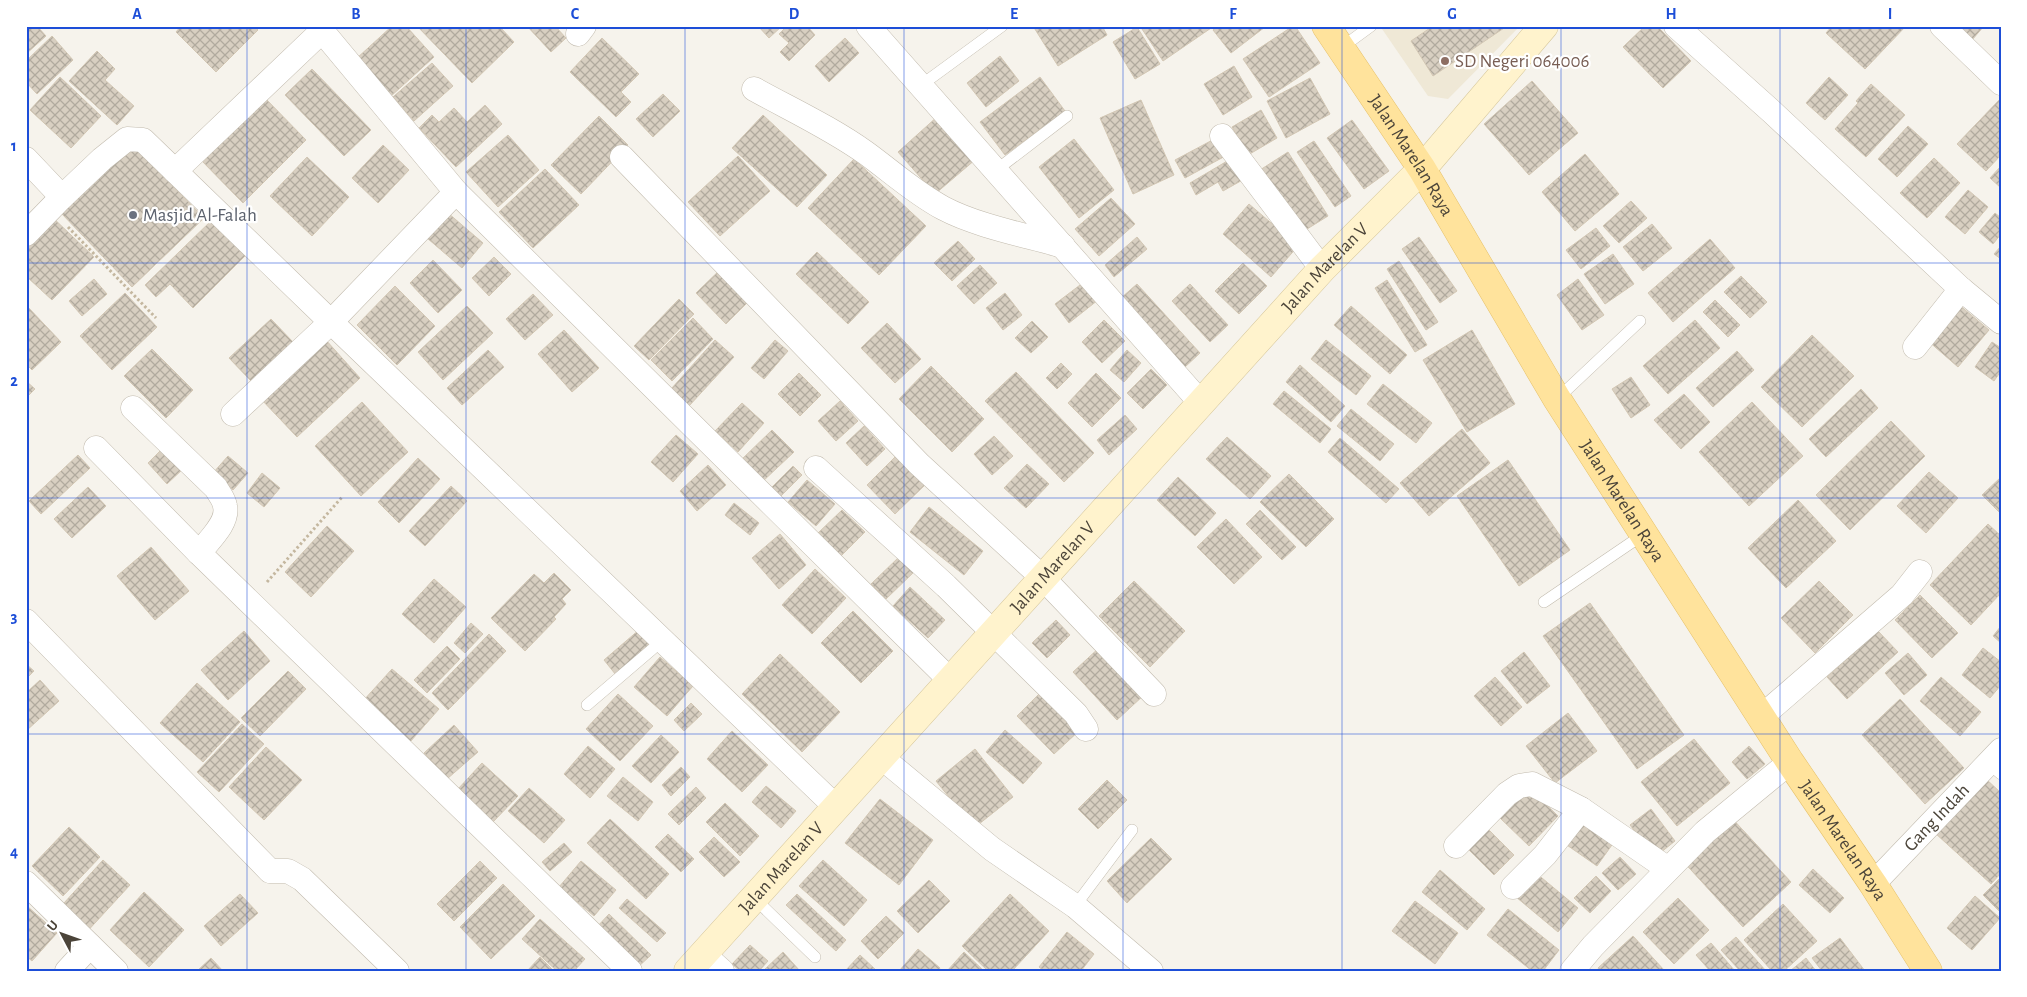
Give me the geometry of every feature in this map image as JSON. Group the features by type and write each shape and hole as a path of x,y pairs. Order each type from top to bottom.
{"main road":[{"name":"Jalan Marelan Raya","path":"1333,37 1422,169 1557,399 1790,762 1873,884 1928,971"}],"street":[{"path":"868,26 1201,403"},
{"name":"Jalan Marelan V","path":"704,965 754,898 1322,269 1422,169 1544,26"},
{"path":"1676,26 1771,111 1961,289 2001,322"},
{"path":"1942,26 2001,83"},
{"path":"175,171 321,28 456,192 951,680"},
{"path":"754,89 828,129 866,154 916,192 944,209 965,218 1062,246"},
{"path":"1222,136 1322,269"},
{"path":"26,234 102,159 127,139 143,140 836,807"},
{"path":"622,157 919,464 1043,578 1154,694"},
{"path":"26,159 56,203"},
{"path":"233,414 330,322 456,192"},
{"path":"1915,347 1961,289"},
{"path":"133,408 216,488 224,500 226,513 224,520 199,554"},
{"path":"96,448 199,554 630,971"},
{"path":"816,468 946,586 1076,714 1086,729"},
{"path":"1761,717 1902,595 1920,572"},
{"path":"26,622 270,871 288,872 302,879 397,971"},
{"path":"881,757 992,849 1075,906 1150,971"},
{"path":"1572,971 1593,946 1705,832 1790,762"},
{"name":"Gang Indah","path":"1873,884 1997,763"},
{"path":"1456,846 1507,794 1519,786 1532,784 1581,808 1668,869"},
{"path":"1513,887 1545,855 1581,808"},
{"path":"26,883 116,971"},
{"path":"67,971 90,946"}],"lane":[{"path":"920,86 1002,26"},
{"path":"1333,37 1371,26"},
{"path":"995,171 1067,116"},
{"path":"1557,399 1640,321"},
{"path":"1544,602 1644,534"},
{"path":"587,705 663,640"},
{"path":"1075,906 1132,830"},
{"path":"754,898 815,957"}],"path":[{"path":"56,203 156,318"},
{"path":"250,602 343,496"}],"shaded area":[{"name":"SD Negeri 064006","path":"1380,26 1520,26 1448,99 1428,96"}],"building":[{"path":"32,26 37,26 46,36 26,54 26,32"},
{"path":"181,26 254,26 258,30 216,72 176,32"},
{"path":"392,26 406,26 434,57 390,97 356,59"},
{"path":"417,26 499,26 514,42 472,83"},
{"path":"527,26 555,26 566,38 551,52"},
{"path":"758,26 782,26 769,38"},
{"path":"787,26 807,26 815,35 789,61 780,52 789,43 779,34"},
{"path":"1033,26 1102,26 1107,35 1058,66"},
{"path":"1140,26 1214,26 1163,61"},
{"path":"1218,26 1265,27 1231,53 1213,30"},
{"path":"1295,26 1320,63 1269,97 1243,59"},
{"path":"1433,26 1507,26 1433,76 1411,41"},
{"path":"1645,26 1657,26 1691,61 1663,88 1623,47"},
{"path":"1832,26 1906,26 1865,69 1826,33"},
{"path":"1957,26 1984,26 1972,40"},
{"path":"1137,27 1160,64 1135,79 1113,42"},
{"path":"52,36 73,60 37,94 26,82 26,61"},
{"path":"602,38 639,74 621,92 631,102 616,117 570,72"},
{"path":"845,38 859,53 829,82 815,66"},
{"path":"97,51 115,69 105,80 134,106 117,125 69,81"},
{"path":"1000,56 1019,81 986,107 967,83"},
{"path":"432,63 453,86 414,121 393,97"},
{"path":"1234,66 1252,97 1223,115 1204,84"},
{"path":"312,69 371,130 344,156 285,95"},
{"path":"60,77 101,116 71,148 30,110"},
{"path":"1040,77 1065,111 1005,155 980,122"},
{"path":"1829,77 1848,95 1825,120 1806,103"},
{"path":"1310,78 1330,114 1286,138 1267,101"},
{"path":"1532,81 1578,133 1529,175 1484,124"},
{"path":"1871,84 1905,115 1866,157 1835,129 1858,103 1856,101"},
{"path":"663,94 680,111 653,137 636,119"},
{"path":"263,96 306,140 243,203 200,159"},
{"path":"2001,98 2001,155 1986,171 1957,144"},
{"path":"1141,100 1174,175 1133,194 1100,118"},
{"path":"485,105 502,124 456,167 419,128 432,115 439,122 454,108 467,122"},
{"path":"1261,110 1277,138 1248,155 1232,127"},
{"path":"763,115 827,175 797,207 732,148"},
{"path":"599,116 628,145 581,194 551,165"},
{"path":"938,116 976,159 935,194 898,152"},
{"path":"1352,120 1389,171 1364,189 1327,138"},
{"path":"1908,126 1928,144 1897,177 1878,159"},
{"path":"508,135 539,170 498,207 466,172"},
{"path":"1220,136 1229,154 1185,178 1175,160"},
{"path":"1074,139 1114,190 1079,218 1039,167"},
{"path":"1314,141 1351,196 1335,207 1297,152"},
{"name":"Masjid Al-Falah","path":"132,144 204,218 132,287 61,213"},
{"path":"383,145 409,170 378,203 352,178"},
{"path":"1288,152 1328,216 1299,234 1260,170"},
{"path":"1585,154 1619,194 1575,231 1542,192"},
{"path":"738,156 770,191 720,236 688,202"},
{"path":"307,157 349,197 312,236 270,196"},
{"path":"1234,157 1246,178 1223,191 1218,182 1196,195 1190,183"},
{"path":"1934,158 1960,183 1927,218 1900,193"},
{"path":"854,159 926,226 879,275 808,208"},
{"path":"2001,166 2001,188 1990,178"},
{"path":"545,169 579,205 533,248 499,212"},
{"path":"1968,190 1988,207 1965,234 1945,217"},
{"path":"1111,198 1135,224 1099,256 1075,229"},
{"path":"1631,201 1647,218 1619,243 1603,226"},
{"path":"1249,204 1298,246 1271,277 1223,234"},
{"path":"448,213 483,243 462,268 427,238"},
{"path":"1995,213 2001,218 2001,234 1993,244 1979,232"},
{"path":"49,214 94,257 52,300 26,276 26,238"},
{"path":"213,219 247,254 193,308 170,284 156,297 145,285"},
{"path":"1652,224 1672,248 1643,271 1623,247"},
{"path":"1596,228 1610,246 1581,269 1566,250"},
{"path":"1137,237 1147,249 1114,277 1105,265"},
{"path":"1419,237 1457,291 1440,303 1402,249"},
{"path":"1710,239 1735,268 1673,322 1648,293"},
{"path":"958,241 975,259 952,281 934,263"},
{"path":"2001,246 2001,259 1994,254"},
{"path":"817,252 869,302 848,324 796,274"},
{"path":"1613,254 1634,284 1605,304 1584,274"},
{"path":"494,257 511,274 489,296 472,278"},
{"path":"433,260 462,290 438,313 410,283"},
{"path":"1399,261 1438,322 1426,330 1387,269"},
{"path":"1243,263 1267,286 1239,314 1215,291"},
{"path":"725,265 754,296 726,324 696,293"},
{"path":"980,265 997,283 974,304 957,286"},
{"path":"1741,276 1767,302 1750,318 1724,292"},
{"path":"94,279 107,294 82,316 69,301"},
{"path":"1578,279 1604,315 1582,330 1557,295"},
{"path":"1387,280 1427,345 1415,352 1375,288"},
{"path":"1084,282 1098,300 1069,323 1055,304"},
{"path":"1137,284 1200,353 1185,367 1121,298"},
{"path":"1190,284 1228,325 1210,342 1172,301"},
{"path":"395,286 435,326 397,365 357,325"},
{"path":"125,293 157,327 112,370 80,336"},
{"path":"1005,293 1022,315 1003,330 986,308"},
{"path":"533,294 553,315 525,340 506,319"},
{"path":"679,299 694,314 649,360 634,346"},
{"path":"1715,300 1740,325 1728,337 1703,312"},
{"path":"1958,304 1989,330 1958,367 1927,340"},
{"path":"26,305 61,342 32,370 26,364"},
{"path":"467,306 493,333 443,380 418,352"},
{"path":"1351,306 1407,355 1390,374 1334,325"},
{"path":"693,318 713,339 672,381 651,360"},
{"path":"271,319 293,342 251,381 229,358"},
{"path":"1104,320 1125,341 1102,363 1082,342"},
{"path":"1695,320 1720,348 1668,394 1643,366"},
{"path":"1032,321 1048,337 1031,353 1015,338"},
{"path":"887,323 921,359 895,383 861,348"},
{"path":"564,330 599,368 572,392 538,354"},
{"path":"1472,330 1515,404 1467,432 1423,360"},
{"path":"1812,335 1854,376 1802,427 1761,387"},
{"path":"325,339 360,378 297,437 261,399"},
{"path":"715,340 734,357 689,406 671,389"},
{"path":"775,340 788,351 764,379 751,368"},
{"path":"1326,340 1371,376 1356,395 1311,359"},
{"path":"1992,342 2001,348 2001,371 1994,381 1975,367"},
{"path":"152,349 193,390 166,418 124,376"},
{"path":"488,350 504,367 462,405 447,388"},
{"path":"1127,350 1141,363 1124,382 1110,370"},
{"path":"1737,351 1754,370 1713,407 1696,388"},
{"path":"1061,363 1072,374 1057,389 1046,378"},
{"path":"1300,365 1345,406 1331,422 1286,382"},
{"path":"931,366 984,419 952,452 899,399"},
{"path":"1151,369 1167,385 1143,409 1127,393"},
{"path":"1016,372 1094,453 1064,482 985,401"},
{"path":"799,373 821,395 800,416 778,394"},
{"path":"1096,373 1121,398 1092,427 1068,403"},
{"path":"1631,377 1650,405 1631,418 1612,389"},
{"path":"26,381 35,389 26,398"},
{"path":"1383,384 1432,423 1416,443 1367,404"},
{"path":"1861,389 1878,408 1826,457 1809,439"},
{"path":"1284,391 1331,429 1320,443 1273,404"},
{"path":"1684,394 1710,422 1681,449 1654,420"},
{"path":"840,401 858,421 836,441 818,421"},
{"path":"362,402 408,452 361,496 315,446"},
{"path":"1752,402 1803,456 1749,506 1699,452"},
{"path":"742,403 764,423 738,452 715,431"},
{"path":"1351,409 1394,444 1380,461 1337,426"},
{"path":"1125,415 1137,429 1109,455 1097,440"},
{"path":"1891,421 1925,456 1850,530 1816,495"},
{"path":"864,426 885,449 867,466 846,443"},
{"path":"1462,429 1490,463 1429,516 1400,483"},
{"path":"772,430 794,452 761,483 740,461"},
{"path":"676,435 698,454 673,482 651,462"},
{"path":"994,436 1013,456 992,475 974,454"},
{"path":"1227,437 1271,476 1250,499 1206,459"},
{"path":"1340,438 1399,489 1386,503 1328,452"},
{"path":"165,446 185,467 167,484 148,463"},
{"path":"78,455 90,468 41,514 29,501"},
{"path":"897,455 926,484 895,514 867,485"},
{"path":"228,456 248,473 233,490 213,473"},
{"path":"418,458 440,479 399,523 378,502"},
{"path":"1508,460 1570,550 1519,586 1457,496"},
{"path":"1027,464 1049,484 1026,508 1004,488"},
{"path":"708,465 726,485 697,511 680,491"},
{"path":"793,466 802,475 778,499 769,490"},
{"path":"1929,472 1958,498 1926,533 1897,506"},
{"path":"262,473 280,488 264,507 247,493"},
{"path":"1289,474 1334,519 1306,547 1260,502"},
{"path":"1178,477 1216,513 1195,536 1157,500"},
{"path":"2001,477 2001,514 1982,495"},
{"path":"807,480 835,504 816,526 788,502"},
{"path":"451,486 467,501 425,546 409,531"},
{"path":"88,487 106,506 72,538 54,519"},
{"path":"1798,500 1836,541 1786,588 1748,548"},
{"path":"734,503 759,523 750,535 725,515"},
{"path":"929,507 983,551 964,575 910,532"},
{"path":"842,510 865,532 840,557 817,534"},
{"path":"1260,510 1296,547 1282,560 1246,524"},
{"path":"1226,519 1262,557 1234,584 1197,547"},
{"path":"1988,524 2001,536 2001,593 1971,625 1930,585"},
{"path":"327,526 354,551 311,597 285,572"},
{"path":"780,534 806,565 779,589 752,558"},
{"path":"151,547 189,591 155,620 117,576"},
{"path":"900,556 915,571 886,599 871,584"},
{"path":"815,569 846,598 812,634 782,605"},
{"path":"554,573 571,590 562,599 566,604 554,617 556,619 525,651 491,618 534,574 544,583"},
{"path":"434,579 466,607 434,643 402,614"},
{"path":"1134,581 1185,631 1150,667 1099,616"},
{"path":"1819,581 1853,615 1815,653 1781,618"},
{"path":"910,587 945,620 928,638 893,606"},
{"path":"1920,595 1958,633 1932,658 1895,620"},
{"path":"1590,603 1684,735 1637,769 1543,636"},
{"path":"853,611 893,651 861,683 821,643"},
{"path":"1056,620 1070,635 1047,658 1032,643"},
{"path":"471,623 483,634 465,653 454,643"},
{"path":"2001,626 2001,643 1993,636"},
{"path":"640,629 653,644 616,675 604,660"},
{"path":"244,631 270,661 228,700 201,670"},
{"path":"1878,631 1898,652 1847,699 1827,677"},
{"path":"489,634 506,651 448,710 432,693"},
{"path":"447,646 460,659 427,693 414,680"},
{"path":"1101,646 1145,694 1117,720 1073,672"},
{"path":"1983,648 2001,662 2001,685 1990,698 1962,675"},
{"path":"1524,652 1550,686 1527,704 1501,671"},
{"path":"1908,653 1927,675 1904,695 1885,673"},
{"path":"780,654 840,712 802,752 742,694"},
{"path":"660,657 693,686 667,716 634,687"},
{"path":"26,664 34,671 26,679"},
{"path":"392,669 439,709 410,742 363,701"},
{"path":"288,671 306,689 260,736 241,718"},
{"path":"1495,677 1522,707 1501,726 1474,696"},
{"path":"1941,677 1981,712 1960,736 1920,701"},
{"path":"40,680 59,701 26,731 26,693"},
{"path":"197,683 240,722 203,762 160,723"},
{"path":"1042,691 1080,730 1054,754 1017,716"},
{"path":"618,694 653,726 620,761 586,729"},
{"path":"1900,699 1964,768 1925,804 1862,735"},
{"path":"691,703 702,714 684,731 674,720"},
{"path":"1568,713 1597,751 1555,783 1526,746"},
{"path":"242,724 264,744 219,792 197,772"},
{"path":"454,725 478,752 447,779 424,753"},
{"path":"1005,730 1042,763 1023,784 986,752"},
{"path":"732,731 768,765 742,792 707,759"},
{"path":"661,735 679,752 651,783 632,766"},
{"path":"1694,739 1730,783 1677,826 1641,782"},
{"path":"588,746 615,769 590,798 564,774"},
{"path":"1749,746 1765,764 1747,779 1732,762"},
{"path":"266,747 302,780 264,820 229,787"},
{"path":"975,749 1013,797 974,828 936,781"},
{"path":"482,763 518,796 493,822 458,789"},
{"path":"681,767 690,777 671,796 662,785"},
{"path":"623,777 653,802 638,821 607,796"},
{"path":"1985,778 2001,793 2001,873 1991,884 1935,833"},
{"path":"1107,780 1127,800 1098,829 1078,809"},
{"path":"766,786 796,811 781,828 752,802"},
{"path":"696,787 706,798 679,825 668,814"},
{"path":"1528,787 1558,816 1529,846 1499,817"},
{"path":"529,788 565,820 544,843 508,811"},
{"path":"880,799 933,840 899,885 845,843"},
{"path":"725,803 759,836 740,856 706,822"},
{"path":"1651,809 1675,841 1655,857 1630,825"},
{"path":"1729,815 1791,882 1743,927 1681,859"},
{"path":"610,819 669,874 646,899 587,843"},
{"path":"1582,819 1614,842 1597,866 1564,843"},
{"path":"69,827 100,857 63,896 32,866"},
{"path":"1486,827 1514,855 1494,875 1466,847"},
{"path":"668,834 694,859 681,872 655,847"},
{"path":"714,837 740,862 724,877 699,852"},
{"path":"1151,838 1172,859 1127,903 1107,881"},
{"path":"564,843 572,852 550,871 542,862"},
{"path":"1620,857 1636,874 1618,890 1602,873"},
{"path":"103,860 130,885 83,936 65,919 72,911 64,903"},
{"path":"823,860 867,900 844,926 799,886"},
{"path":"480,861 497,878 454,921 437,904"},
{"path":"581,861 616,890 594,916 559,887"},
{"path":"1813,869 1844,898 1830,913 1799,885"},
{"path":"1440,870 1485,909 1467,930 1422,892"},
{"path":"1536,873 1578,908 1558,932 1516,897"},
{"path":"1596,876 1611,891 1590,913 1574,898"},
{"path":"2001,877 2001,913 1983,895"},
{"path":"929,880 950,901 918,933 897,911"},
{"path":"503,884 535,916 491,959 460,927"},
{"path":"144,892 184,930 149,967 110,930"},
{"path":"240,894 258,913 221,946 204,926"},
{"path":"797,894 846,940 836,951 786,905"},
{"path":"1010,894 1049,931 1012,971 988,971 962,946"},
{"path":"1975,896 2000,918 1972,950 1947,928"},
{"path":"1678,898 1709,930 1674,964 1643,932"},
{"path":"627,899 666,933 657,942 619,908"},
{"path":"1415,901 1458,933 1435,964 1392,931"},
{"path":"1783,904 1817,941 1784,971 1772,971 1744,940"},
{"path":"26,905 57,933 32,961 26,956"},
{"path":"1508,909 1559,950 1543,971 1532,971 1487,935"},
{"path":"609,914 651,955 637,968 596,928"},
{"path":"886,916 904,933 878,959 861,941"},
{"path":"540,919 585,959 574,971 557,971 522,939"},
{"path":"1067,932 1094,954 1081,971 1044,971 1039,967"},
{"path":"1633,936 1664,970 1600,971 1598,968"},
{"path":"1736,937 1766,971 1740,971 1721,950"},
{"path":"1840,938 1865,971 1822,971 1812,958"},
{"path":"1711,943 1735,971 1710,971 1696,955"},
{"path":"750,945 768,961 759,971 740,971 732,964"},
{"path":"918,949 940,968 938,971 899,971"},
{"path":"783,952 800,971 763,971"},
{"path":"964,952 984,971 947,971"},
{"path":"860,955 877,971 845,971"},
{"path":"540,957 554,971 527,971"},
{"path":"211,958 223,971 197,971"},
{"path":"1806,958 1816,971 1790,971"}],"place":[{"name":"SD Negeri 064006","path":"1445,61"},
{"name":"Masjid Al-Falah","path":"133,215"}]}
